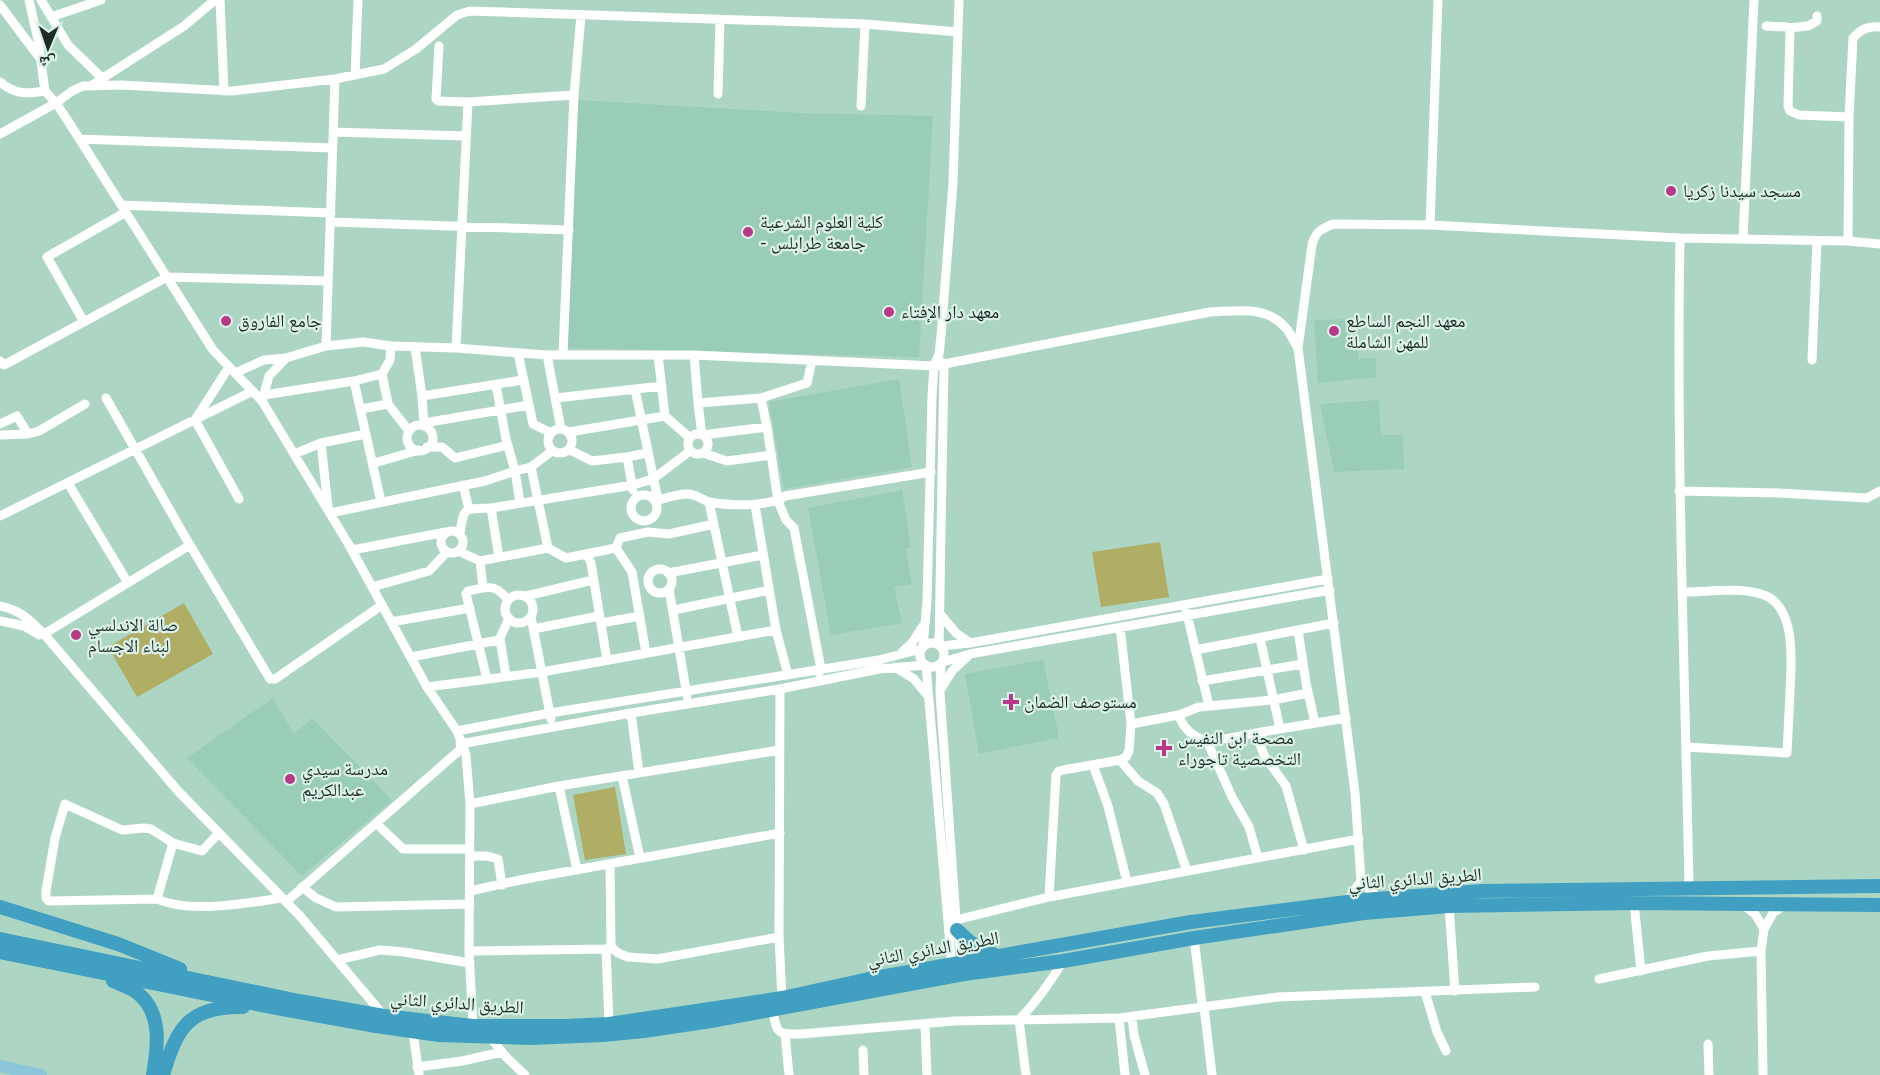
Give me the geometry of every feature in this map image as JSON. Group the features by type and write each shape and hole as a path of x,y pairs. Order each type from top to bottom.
{"highway":[{"name":"الطريق الدائري الثاني","path":"0,952 276,1008 413,1032 491,1038 530,1038 644,1031 711,1021 772,1010 958,969 997,956 1191,922 1346,902 1482,891 1880,886"},
{"name":"الطريق الدائري الثاني","path":"0,939 299,1001 384,1016 473,1026 564,1026 609,1024 782,998 869,979 958,969 1063,962 1194,938 1364,913 1449,906 1634,903 1880,905"},
{"path":"0,907 118,944 219,984"},
{"path":"957,925 971,944 997,956"},
{"path":"92,971 135,992 144,1000 151,1011 156,1029 159,1071"},
{"path":"159,1071 178,1033 202,1012 230,1007 276,1008"}],"main road":[{"path":"0,1066 40,1075"}],"street":[{"path":"28,0 35,21 45,91 56,103 80,139 213,350 253,391 263,398 352,550 428,687 457,731 466,755 470,804 469,951 473,1026"},
{"path":"41,0 68,45 102,78"},
{"path":"51,17 101,0"},
{"path":"92,85 184,26 215,0"},
{"path":"220,0 224,91"},
{"path":"355,75 358,0"},
{"path":"470,11 471,0"},
{"path":"958,969 957,925 940,692 944,653 940,645 943,396 939,354 953,183 959,0"},
{"path":"1430,225 1438,0"},
{"path":"1743,239 1754,0"},
{"path":"0,5 40,59"},
{"path":"0,134 83,86 232,91 335,79 384,69 416,49 458,15 470,11 865,24 957,32"},
{"path":"562,354 574,95 581,15"},
{"path":"1766,26 1788,28 1812,25 1817,16"},
{"path":"718,94 720,19"},
{"path":"861,106 865,24"},
{"path":"1848,241 1849,117 1853,38 1860,30 1880,27"},
{"path":"1788,28 1790,30 1788,106 1790,111 1799,115 1849,117"},
{"path":"439,46 436,99 438,101 468,102 574,95"},
{"path":"326,346 335,79"},
{"path":"0,82 5,87 25,94 45,91"},
{"path":"456,348 468,102"},
{"path":"333,132 466,136"},
{"path":"80,139 333,148"},
{"path":"84,322 47,257 123,209 331,217 462,226 568,230"},
{"path":"1346,902 1361,881 1359,839 1346,718 1298,348 1314,237 1321,229 1333,224 1430,225 1680,238 1848,241 1880,244"},
{"path":"1680,238 1677,366 1689,888"},
{"path":"1812,360 1817,241"},
{"path":"0,361 4,365 167,277 328,281"},
{"path":"195,420 232,370 326,346 363,342 391,346 547,355 694,355 939,366 1210,312 1252,310 1269,315 1285,328 1298,348"},
{"path":"391,346 390,360 382,374 388,404 409,431"},
{"path":"372,462 423,449 430,444 432,436 424,424 415,347"},
{"path":"518,353 535,426 551,433 665,416"},
{"path":"547,355 565,431 573,443 570,450"},
{"path":"658,355 665,416 690,438"},
{"path":"694,355 702,435 708,444 703,453"},
{"path":"263,398 269,376 286,358"},
{"path":"698,403 761,398 807,383 812,361"},
{"path":"939,366 932,396 926,621 920,659 926,665 958,969"},
{"path":"263,398 382,374"},
{"path":"422,396 523,380"},
{"path":"354,381 381,502"},
{"path":"496,385 520,503"},
{"path":"556,398 662,386"},
{"path":"627,458 633,485 631,509 633,516 639,521 647,522 656,515 658,508 635,389"},
{"path":"0,516 253,391"},
{"path":"932,396 943,396"},
{"path":"106,398 134,450 270,679 275,679 382,605"},
{"path":"761,398 778,501 786,520 794,528 821,669 813,683"},
{"path":"0,435 28,434 39,431 85,404"},
{"path":"360,409 388,404"},
{"path":"508,445 455,458 442,447 415,449 408,443 407,435 416,426 424,424 529,405"},
{"path":"0,424 17,416 28,434"},
{"path":"195,420 239,499"},
{"path":"767,427 695,434 690,438 688,445 690,451 697,454 703,453 727,460 772,455"},
{"path":"551,433 548,444 552,451 559,454 570,450 592,461 627,458 647,453"},
{"path":"294,454 321,443 366,434"},
{"path":"321,443 329,512"},
{"path":"329,512 496,478 531,467 552,451"},
{"path":"446,532 441,538 444,549 451,553 458,551 463,545 460,534 463,514 469,509 491,508 633,485 653,479 690,451"},
{"path":"531,467 548,548"},
{"path":"633,502 642,495 657,500 691,494 709,502 755,505 778,501 784,496 931,472"},
{"path":"68,483 128,583"},
{"path":"463,485 469,509"},
{"path":"1679,491 1867,498 1880,491"},
{"path":"709,502 738,638"},
{"path":"755,505 776,630 788,675"},
{"path":"491,508 500,557"},
{"path":"647,522 648,532"},
{"path":"616,548 620,538 648,532 669,534 714,524"},
{"path":"352,550 446,532 453,531 460,534"},
{"path":"44,634 190,545"},
{"path":"458,551 480,561 548,548 566,558 616,548"},
{"path":"616,548 633,572 646,653"},
{"path":"372,587 429,571 447,552"},
{"path":"587,554 591,563 607,660"},
{"path":"669,589 663,593 656,593 650,588 648,581 650,574 657,570 668,573 763,555"},
{"path":"480,561 483,588"},
{"path":"668,573 689,704"},
{"path":"457,731 550,713 898,655 922,648 932,642 940,645 970,643 1328,579"},
{"path":"506,676 500,639 508,618 505,609 508,600 516,594 526,596 593,580"},
{"path":"488,679 467,592 483,588 499,589 508,600"},
{"path":"674,610 769,590"},
{"path":"219,833 201,851 173,843 151,830 142,828 122,830 89,813 64,804 55,838 46,891 48,900 157,899 180,906 284,900 377,824 461,746 631,713 813,683 879,669 926,665 934,667 970,654 1330,590"},
{"path":"1683,592 1745,591 1763,594 1774,602 1784,616 1789,631 1791,650 1787,753 1686,747"},
{"path":"526,596 534,608 531,617 552,728"},
{"path":"1206,601 1208,611"},
{"path":"1185,605 1209,706"},
{"path":"0,606 11,608 25,615 44,634 178,791 284,900 384,1016"},
{"path":"391,622 470,608"},
{"path":"940,614 956,633 970,643"},
{"path":"533,629 600,619 640,616"},
{"path":"508,618 522,623 531,617"},
{"path":"0,621 24,626 52,643"},
{"path":"898,655 917,637 926,621"},
{"path":"1195,650 1334,623"},
{"path":"1049,897 1056,775 1059,771 1120,760 1130,752 1131,724 1120,627"},
{"path":"1050,628 1052,639"},
{"path":"428,687 542,672 776,630"},
{"path":"1298,630 1315,723"},
{"path":"1260,638 1280,729"},
{"path":"411,657 500,639"},
{"path":"940,692 952,670 970,654"},
{"path":"1202,681 1303,664"},
{"path":"895,668 914,679 928,695"},
{"path":"780,689 779,937 782,998"},
{"path":"1131,724 1179,715 1199,707 1273,700 1308,693"},
{"path":"631,713 639,773"},
{"path":"1179,715 1180,721 1188,732 1207,741 1346,718"},
{"path":"1256,733 1264,756 1286,786 1304,850"},
{"path":"1207,741 1249,827 1258,858"},
{"path":"470,804 559,786 780,750"},
{"path":"1120,760 1138,782 1157,793 1187,871"},
{"path":"1093,765 1111,816 1127,882"},
{"path":"622,776 639,858"},
{"path":"559,786 577,870"},
{"path":"377,824 403,849 470,852 498,859 502,885"},
{"path":"470,891 780,833"},
{"path":"957,925 1049,897 1359,839"},
{"path":"157,899 173,843"},
{"path":"609,1024 610,864"},
{"path":"1361,881 1379,899"},
{"path":"302,887 316,898 336,907 470,904"},
{"path":"1634,903 1641,971"},
{"path":"1740,903 1755,914 1764,929"},
{"path":"1762,1075 1761,951 1764,929 1773,913 1787,903"},
{"path":"1449,906 1455,991"},
{"path":"469,951 609,948 628,957 657,959 779,937"},
{"path":"1194,938 1212,1075"},
{"path":"336,960 380,950 470,963"},
{"path":"1599,979 1708,956 1761,951"},
{"path":"1026,1075 1019,1020 1041,995 1063,962"},
{"path":"772,1010 777,1030 785,1034 801,1034 955,1021 1132,1017 1278,997 1535,987"},
{"path":"1425,992 1437,1032 1446,1051"},
{"path":"1132,1017 1134,1035 1145,1075"},
{"path":"1119,1018 1125,1075"},
{"path":"925,1025 927,1075"},
{"path":"413,1032 418,1071 502,1052"},
{"path":"785,1034 789,1075"},
{"path":"491,1038 525,1075"},
{"path":"1708,1044 1709,1075"},
{"path":"863,1050 864,1075"}],"shaded area":[{"name":"كلية العلوم الشرعية - جامعة طرابلس","path":"576,100 801,113 933,116 919,357 565,348"},
{"path":"1359,319 1358,359 1376,358 1376,377 1318,383 1314,320"},
{"path":"899,379 912,467 784,489 769,402"},
{"path":"1379,400 1381,435 1403,435 1404,469 1334,472 1320,404"},
{"path":"902,490 911,547 906,549 912,584 894,587 902,623 831,635 808,508"},
{"path":"1160,542 1169,597 1101,607 1092,552"},
{"path":"184,603 213,654 137,697 108,647"},
{"name":"مستوصف الضمان","path":"1043,660 1058,738 979,754 965,674"},
{"name":"مدرسة سيدي عبدالكريم","path":"273,698 294,734 312,718 392,800 302,876 187,758"},
{"path":"615,787 626,854 585,860 573,795"}],"place":[{"name":"مسجد سيدنا زكريا","path":"1671,191"},
{"name":"كلية العلوم الشرعية - جامعة طرابلس","path":"748,232"},
{"name":"معهد دار الإفتاء","path":"889,312"},
{"name":"جامع الفاروق","path":"226,321"},
{"name":"معهد النجم الساطع للمهن الشاملة","path":"1334,331"},
{"name":"صالة الاندلسي لبناء الاجسام","path":"76,635"},
{"name":"مستوصف الضمان","path":"1011,702"},
{"name":"مصحة ابن النفيس التخصصية تاجوراء","path":"1164,748"},
{"name":"مدرسة سيدي عبدالكريم","path":"290,779"}]}
